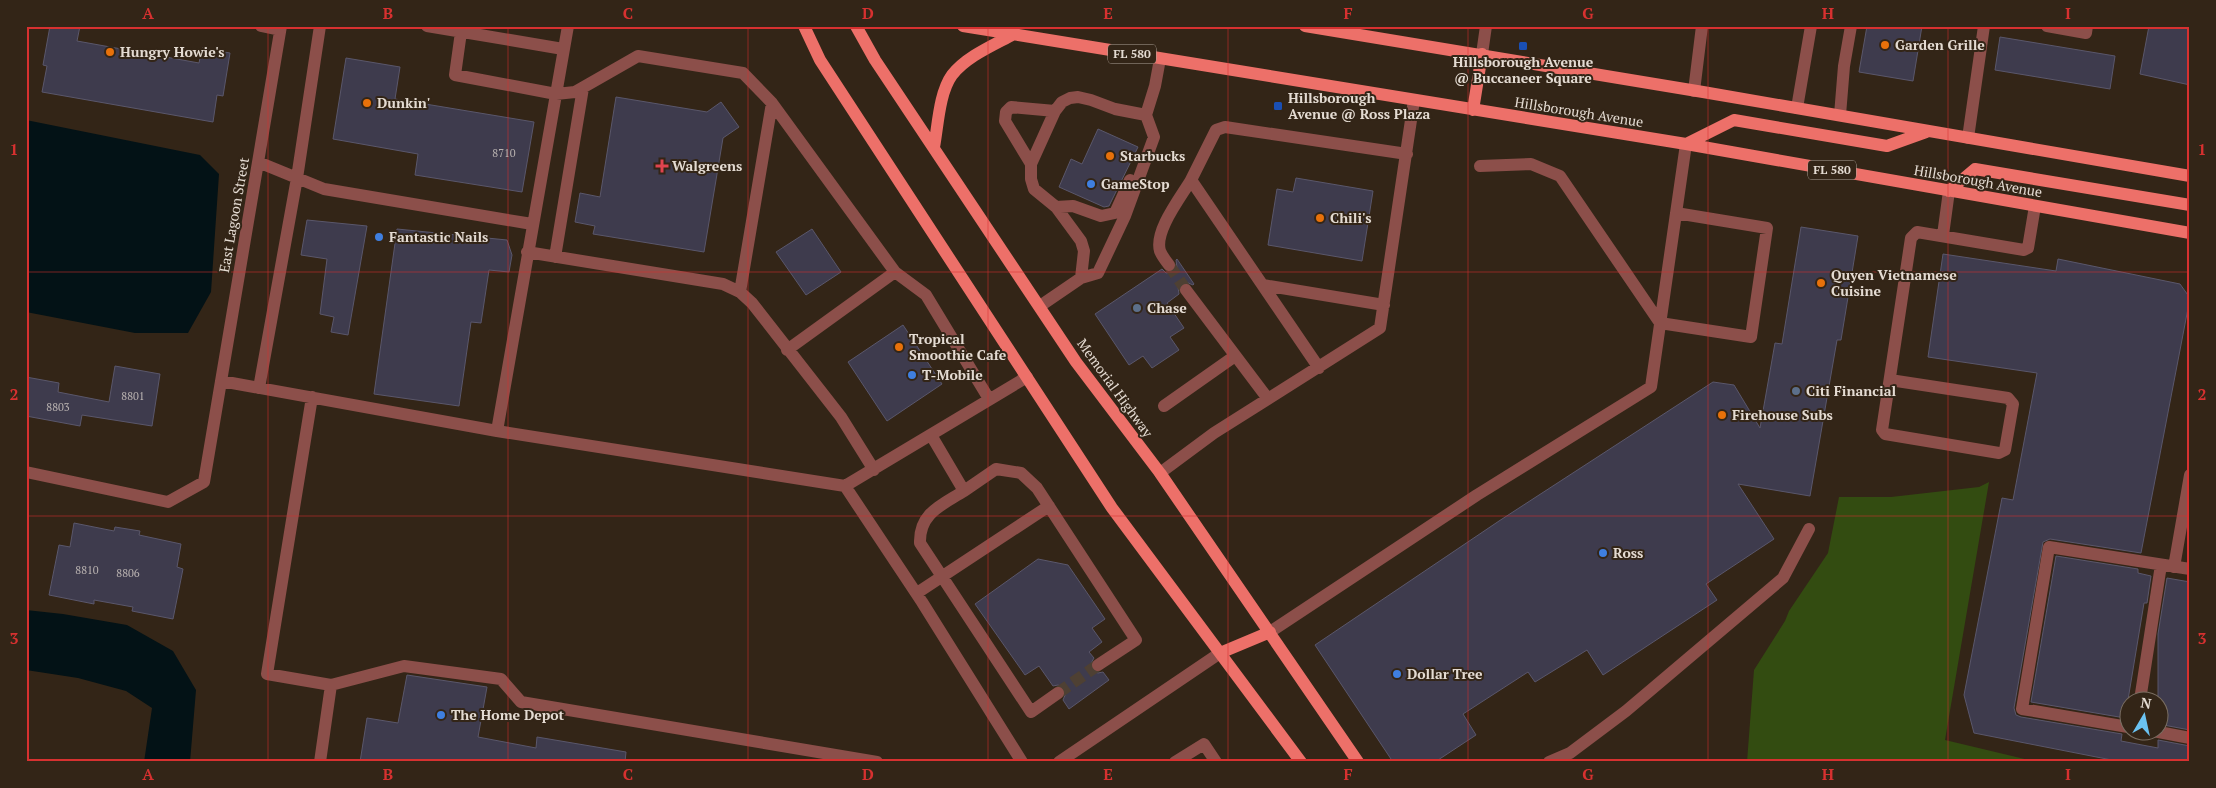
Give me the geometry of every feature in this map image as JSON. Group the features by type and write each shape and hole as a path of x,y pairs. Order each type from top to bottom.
{"main road":[{"path":"804,26 820,60 1112,508 1301,762"},
{"name":"Memorial Highway","path":"856,26 875,60 1076,362 1160,473 1358,762"},
{"name":"Hillsborough Avenue","path":"963,26 1686,144 2190,233"},
{"path":"1304,26 1482,54 2190,176"},
{"path":"934,147 941,102 952,76 971,58 1014,34"},
{"path":"1473,110 1482,54"},
{"path":"1686,144 1734,120 1887,146 1929,131"},
{"path":"1949,191 1975,169 2190,206"},
{"path":"1220,653 1270,632"}],"street":[{"path":"262,26 281,28"},
{"path":"259,388 297,178 320,26"},
{"path":"426,26 563,49"},
{"path":"497,430 568,26"},
{"path":"1482,54 1486,26"},
{"path":"1694,90 1702,26"},
{"path":"1798,108 1811,26"},
{"path":"1840,115 1844,66 1852,26"},
{"path":"1968,138 1984,26"},
{"path":"2047,26 2086,33 2087,26"},
{"name":"East Lagoon Street","path":"26,472 168,502 204,482 281,28"},
{"path":"461,32 455,74 556,94 575,92 638,56 744,73 772,103 895,272 926,295 989,399"},
{"path":"1040,306 1081,278 1098,273 1124,216 1154,137 1146,115 1156,86 1160,59"},
{"path":"555,257 583,88"},
{"path":"1030,164 1055,111 1062,102 1070,98 1078,97 1115,109 1146,115"},
{"path":"1160,473 1214,433 1380,328 1414,100"},
{"path":"740,292 772,103"},
{"path":"1055,111 1020,106 1010,107 1006,112 1005,121 1030,164 1034,188 1056,207 1081,241 1084,251 1081,278"},
{"path":"1169,265 1160,252 1159,241 1162,230 1191,180 1216,130 1225,127 1407,154"},
{"path":"1056,207 1073,206 1101,216 1115,213 1143,150 1154,137"},
{"path":"1270,632 1477,495 1651,386 1686,144"},
{"path":"258,162 324,189 532,224"},
{"path":"1480,166 1531,164 1560,176 1660,323 1751,337 1767,228 1676,213"},
{"path":"1191,180 1319,368"},
{"path":"1942,236 1949,191"},
{"path":"1890,380 2008,398 2013,404 2005,450 1999,453 1885,434 1882,430 1911,238 1917,232 2024,250 2028,248 2035,206"},
{"path":"527,252 723,284 740,292 752,303 841,417 874,470"},
{"path":"787,350 895,272"},
{"path":"1263,285 1384,305"},
{"path":"1186,290 1268,399"},
{"path":"1164,406 1235,356"},
{"path":"221,381 497,430 845,486 932,436 1027,377"},
{"path":"312,398 267,674 330,686 404,666 501,679 521,702 877,762"},
{"path":"932,436 964,490"},
{"path":"1058,693 1031,712 920,543 920,530 930,513 996,469 1021,473 1038,488 1136,640 1098,665"},
{"path":"2142,690 2168,566 2190,475"},
{"path":"845,486 916,593 1022,762"},
{"path":"916,593 1049,506"},
{"path":"1549,762 1570,753 1626,711 1783,578 1809,529"},
{"path":"2118,725 2022,709 2049,547 2190,570"},
{"path":"1059,762 1220,653"},
{"path":"320,762 330,686"},
{"path":"2168,734 2190,738"},
{"path":"1175,762 1204,744 1216,762"}],"green space":[{"path":"1989,482 1945,740 2037,762 1747,762 1754,670 1785,621 1789,611 1828,553 1839,497 1891,497 1979,487"}],"shaded area":[{"path":"26,120 200,155 219,174 211,292 188,333 135,333 26,312"},
{"path":"26,610 127,625 173,651 196,690 190,762 144,762 152,708 126,691 78,678 26,670"}],"building":[{"path":"50,26 80,26 77,41 199,63 202,48 230,53 223,96 217,95 213,122 42,92 47,66 43,65"},
{"path":"1867,26 1922,26 1913,81 1859,72"},
{"path":"2149,26 2190,26 2190,85 2140,74"},
{"path":"2000,37 2115,56 2110,89 1995,70"},
{"path":"346,58 400,67 395,99 534,122 522,192 415,175 418,154 333,139"},
{"name":"Walgreens","path":"616,97 707,112 721,102 739,127 723,138 704,252 593,234 595,226 575,222 580,193 600,197"},
{"path":"1098,129 1138,147 1109,206 1104,207 1059,187 1071,159 1082,164"},
{"name":"Chili's","path":"1296,178 1373,191 1362,261 1268,245 1277,189 1293,192"},
{"path":"307,220 367,226 348,335 331,332 334,317 320,314 327,259 301,255"},
{"path":"1801,227 1858,236 1841,340 1837,340 1810,496 1738,484 1774,539 1706,584 1717,600 1603,675 1587,650 1535,682 1528,672 1463,714 1476,735 1435,762 1393,762 1315,645 1499,521 1713,382 1734,385 1760,428 1775,343 1782,344"},
{"path":"397,229 507,240 512,255 509,272 489,270 481,323 471,322 459,406 374,394"},
{"path":"812,229 841,272 806,295 776,252"},
{"path":"1943,254 2056,271 2058,259 2180,284 2190,298 2141,553 2050,539 2043,542 2014,708 2016,715 2021,717 2118,733 2118,740 2121,741 2158,748 2158,740 2190,746 2190,762 2122,762 1974,733 1964,695 2002,498 2013,500 2037,373 1928,357"},
{"name":"Chase","path":"1177,259 1194,284 1182,283 1178,287 1179,294 1167,303 1184,328 1170,337 1179,350 1152,368 1143,356 1129,365 1095,314 1162,269 1166,273 1173,272 1177,268"},
{"path":"903,325 942,384 887,421 848,362"},
{"path":"115,366 160,374 152,426 82,415 80,426 26,416 26,377 59,383 58,392 109,402"},
{"path":"74,523 114,531 115,527 140,531 139,535 181,544 177,567 183,569 173,619 132,611 133,607 94,600 94,604 49,595 59,545 70,547"},
{"path":"2056,556 2138,569 2138,573 2151,576 2147,603 2144,603 2130,690 2118,690 2118,717 2031,702"},
{"path":"1038,559 1068,565 1105,619 1092,628 1102,642 1089,652 1094,658 1090,665 1092,670 1098,673 1103,672 1109,680 1069,709 1063,700 1066,693 1064,688 1058,685 1053,686 1039,666 1025,675 975,604"},
{"path":"2167,578 2190,582 2190,730 2168,726 2168,690 2158,690 2158,634"},
{"name":"The Home Depot","path":"407,675 487,687 478,737 536,748 537,737 626,752 625,762 360,762 367,718 398,723"}],"tunnel":[{"path":"1169,265 1186,290"},
{"path":"1058,693 1098,665"}],"place":[{"name":"Garden Grille","path":"1885,45"},
{"name":"Hillsborough Avenue @ Buccaneer Square","path":"1523,46"},
{"name":"Hungry Howie's","path":"110,52"},
{"name":"Dunkin'","path":"367,103"},
{"name":"Hillsborough Avenue @ Ross Plaza","path":"1278,106"},
{"name":"Starbucks","path":"1110,156"},
{"name":"Walgreens","path":"662,166"},
{"name":"GameStop","path":"1091,184"},
{"name":"Chili's","path":"1320,218"},
{"name":"Fantastic Nails","path":"379,237"},
{"name":"Quyen Vietnamese Cuisine","path":"1821,283"},
{"name":"Chase","path":"1137,308"},
{"name":"Tropical Smoothie Cafe","path":"899,347"},
{"name":"T-Mobile","path":"912,375"},
{"name":"Citi Financial","path":"1796,391"},
{"name":"Firehouse Subs","path":"1722,415"},
{"name":"Ross","path":"1603,553"},
{"name":"Dollar Tree","path":"1397,674"},
{"name":"The Home Depot","path":"441,715"}]}
